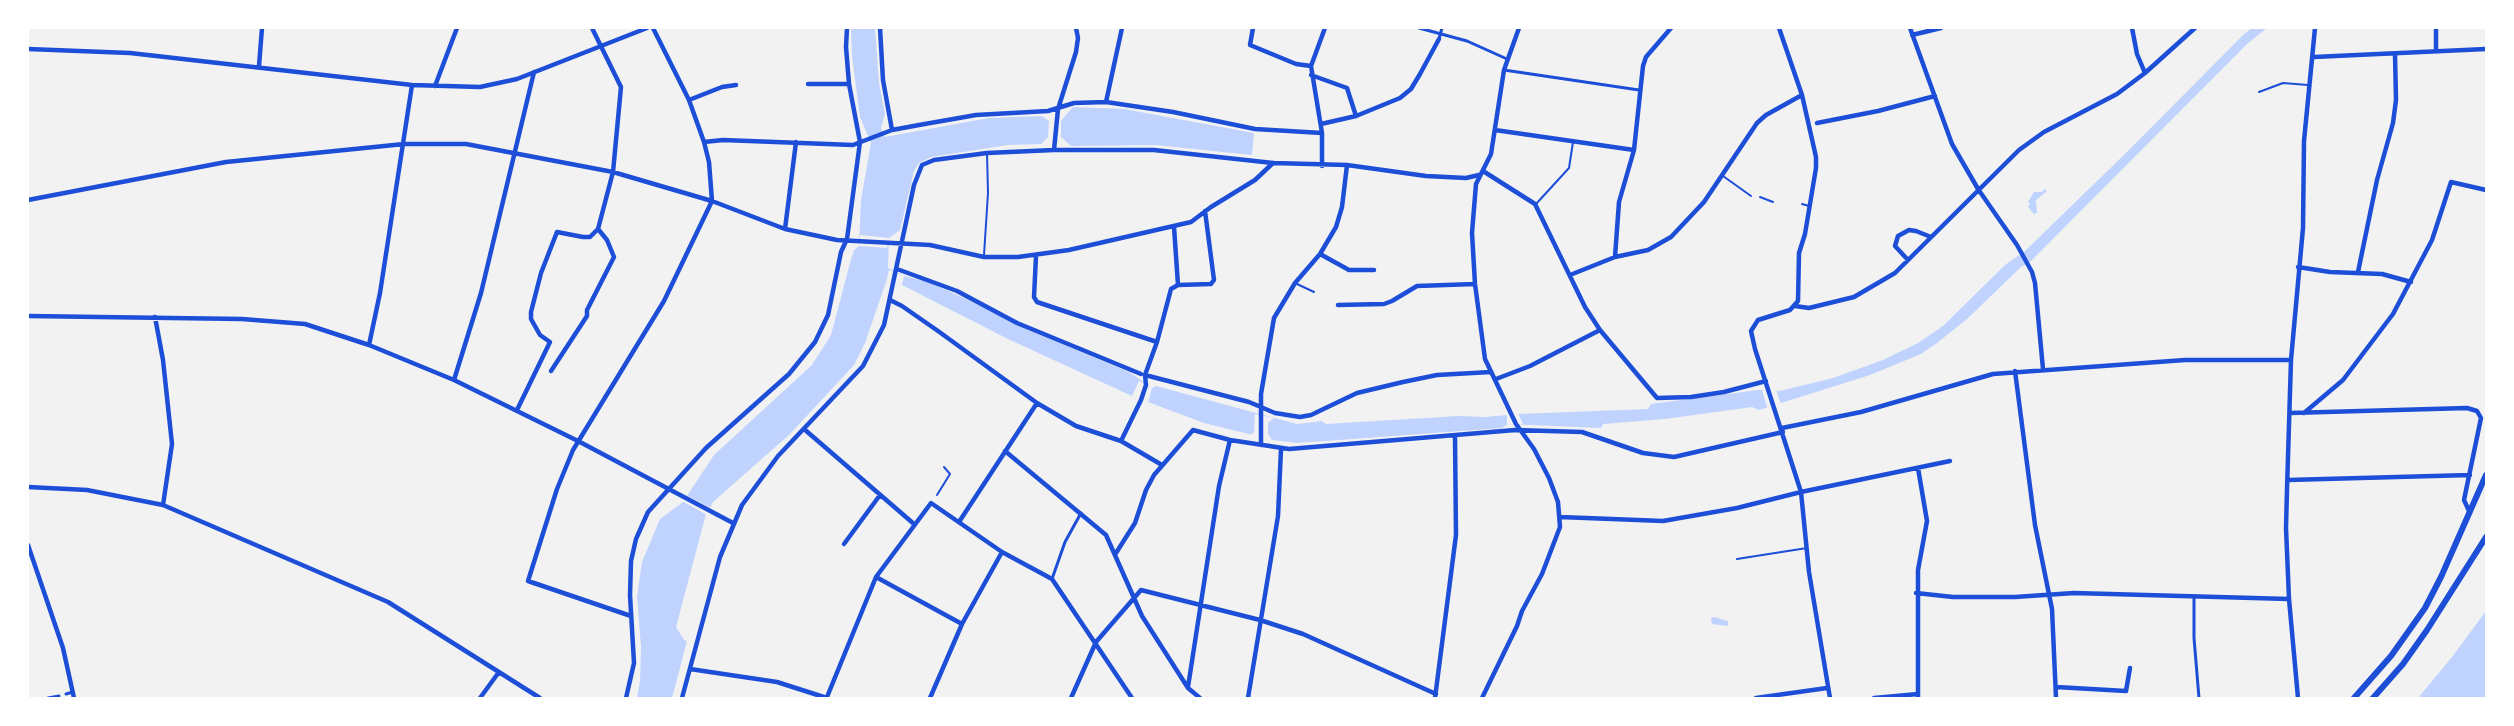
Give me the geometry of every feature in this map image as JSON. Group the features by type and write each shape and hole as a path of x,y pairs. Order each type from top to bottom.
{"main road":[{"path":"2354,698 2391,656 2425,608 2441,577 2486,475"},
{"path":"2373,698 2403,664 2486,538"}],"street":[{"path":"259,66 262,28"},
{"path":"435,86 457,28"},
{"path":"517,410 550,342 540,335 531,319 531,312 541,273 557,232 583,237 590,236 598,229 614,172 621,87 592,28"},
{"path":"28,49 130,52 412,84 480,86 517,79 647,28"},
{"path":"631,616 528,581 565,467 578,441 664,300 712,201 709,162 704,142 689,100 653,28"},
{"path":"626,698 634,663 629,575 636,539 648,512 670,490 706,448 789,374 815,342 828,315 841,252 848,239 860,142 849,84 846,47 847,28"},
{"path":"880,28 883,80 892,130"},
{"path":"1054,150 1055,121 1076,52 1078,38 1076,28"},
{"path":"1106,102 1122,28"},
{"path":"1253,28 1250,45 1296,64 1311,66"},
{"path":"1322,166 1322,132 1311,66 1325,28"},
{"path":"1419,28 1467,40 1507,59"},
{"path":"1320,124 1356,116 1400,98 1411,89 1439,39 1442,28"},
{"path":"1482,698 1552,551 1560,527 1558,502 1542,463 1516,424 1512,411 1485,359 1479,329 1475,284 1472,233 1475,190 1491,154 1504,70 1519,28"},
{"path":"1615,258 1619,202 1634,150 1644,62 1671,28"},
{"path":"1779,28 1802,95 1816,157 1810,206 1805,234 1799,253 1798,296 1795,306 1790,310 1758,320 1753,325 1752,331 1755,349 1800,492 1827,688 1830,698"},
{"path":"1910,28 1952,144 1978,189 2017,245 2032,272 2036,284 2043,369"},
{"path":"1912,35 1941,28"},
{"path":"2132,28 2137,54 2145,73"},
{"path":"1795,306 1809,308 1854,297 1882,282 1908,260 2008,159 2037,137 2117,94 2145,73 2195,28"},
{"path":"2298,698 2289,599 2286,528 2291,360 2303,228 2304,141 2314,57 2315,28"},
{"path":"2436,28 2436,51"},
{"path":"2314,57 2486,49"},
{"path":"2358,272 2377,180 2393,123 2396,100 2395,54"},
{"path":"1504,70 1640,90"},
{"path":"454,380 481,293 534,72"},
{"path":"1311,75 1347,88 1356,116"},
{"path":"369,345 404,144 412,84"},
{"path":"808,84 849,84"},
{"path":"689,100 736,85"},
{"path":"1570,275 1615,258 1636,255 1671,237 1695,214 1762,118 1802,95"},
{"path":"1817,123 1878,111 1934,96"},
{"path":"704,142 723,140 756,143 796,142 854,145 892,130 976,115 1048,111 1074,103 1106,102 1173,112 1255,129 1322,132"},
{"path":"1495,130 1634,150"},
{"path":"786,229 796,142"},
{"path":"28,200 226,162 404,144 466,144 614,172 712,201 786,229 837,240 848,239 930,245 984,257 1036,256 1191,222 1205,211 1255,180 1273,163"},
{"path":"682,698 714,579 733,523 756,485 778,456 863,366 884,325 914,185 922,165 934,160 987,153 1054,150 1154,150 1273,163 1322,166 1347,165 1426,176 1466,178 1481,173 1535,204 1600,330 1657,398 1682,398 1724,392 1766,381"},
{"path":"1261,442 1262,415 1260,407 1270,331 1279,307 1295,283 1320,254 1336,227 1342,207 1347,165"},
{"path":"2304,413 2334,390 2355,366 2393,314 2432,240 2452,182 2486,190"},
{"path":"1121,441 1142,400 1146,384 1143,375 1157,342 1171,289 1178,285 1212,284 1214,280 1205,211"},
{"path":"1174,226 1178,285"},
{"path":"551,371 587,316 587,310 614,257 607,240 598,229"},
{"path":"1908,260 1895,246 1898,236 1909,230 1916,230 1930,237"},
{"path":"1320,254 1349,270 1374,270"},
{"path":"1036,256 1034,297 1036,302 1157,342"},
{"path":"2298,267 2330,272 2382,274 2411,282"},
{"path":"897,269 957,291 1017,323 1143,375 1249,402 1275,413 1300,417 1311,415 1357,394 1395,384 1437,375 1492,372"},
{"path":"1338,305 1384,304 1392,302 1417,286 1475,284"},
{"path":"890,300 938,331 1037,403 1076,426 1121,441 1162,465"},
{"path":"28,316 155,317 305,324 369,345 454,380 578,441 733,523"},
{"path":"155,317 163,360 172,444 163,505"},
{"path":"1496,379 1530,366 1600,330"},
{"path":"1116,553 1135,523 1149,482 1190,432 1198,431 1230,440 1261,442 1280,449 1309,449 1520,430 1582,432 1643,453 1674,458 1861,412 1966,380 2016,371 2184,360 2291,360"},
{"path":"2016,371 2035,525 2050,594 2056,698"},
{"path":"959,522 1037,403"},
{"path":"2290,413 2467,408 2477,411 2481,418 2464,500 2470,513"},
{"path":"804,429 914,524"},
{"path":"1071,698 1096,642 1141,590 1260,620 1303,634 1436,696 1456,535 1455,437"},
{"path":"1188,688 1219,486 1230,440"},
{"path":"1248,698 1278,516 1280,449"},
{"path":"1005,451 1081,512 1106,535 1116,553 1142,616 1188,688 1200,698"},
{"path":"1560,517 1663,521 1737,508 1800,492 1950,461"},
{"path":"1874,698 1918,696 1916,593 1927,521 1918,468"},
{"path":"2288,480 2470,475"},
{"path":"28,487 87,490 163,505 388,602 540,698"},
{"path":"844,544 880,495"},
{"path":"690,669 777,682 828,698 876,577 931,503 1002,552 1052,579 1132,698"},
{"path":"1052,579 1065,542 1081,512"},
{"path":"28,546 63,648 74,698"},
{"path":"930,698 962,624 1002,552"},
{"path":"876,577 962,624"},
{"path":"1916,593 1971,597 2074,593 2289,599"},
{"path":"2194,596 2194,638 2198,698"},
{"path":"2056,688 2126,691 2130,668"},
{"path":"480,698 499,672"},
{"path":"1756,698 1827,688"},
{"path":"66,694 73,692"},
{"path":"48,698 58,696"}],"lane":[{"path":"2259,92 2283,83 2311,85"},
{"path":"1535,204 1569,168 1573,142"},
{"path":"984,257 988,193 987,153"},
{"path":"1722,175 1751,196"},
{"path":"1760,197 1773,202"},
{"path":"1802,204 1810,206"},
{"path":"1295,283 1314,292"},
{"path":"937,495 950,474 944,467"},
{"path":"931,503 934,498"},
{"path":"1738,559 1785,549 1807,548"}],"water":[{"path":"851,28 875,28 879,83 885,114 881,128 885,137 989,118 1042,116 1049,121 1061,121 1073,107 1124,109 1254,133 1252,155 1155,145 1071,146 1061,137 1048,137 1041,144 1008,145 931,157 919,163 914,171 900,230 889,238 888,268 904,276 926,281 986,308 1014,324 1129,372 1152,388 1156,386 1297,424 1322,421 1326,424 1458,416 1485,417 1648,409 1651,404 1758,390 1780,391 1833,378 1883,360 1918,343 1943,326 2005,265 2025,251 2243,35 2252,28 2267,28 2247,44 2031,261 2021,267 1967,319 1937,343 1921,354 1870,375 1759,410 1752,407 1665,419 1603,424 1601,428 1508,424 1502,428 1298,443 1273,440 1204,423 1132,396 1008,339 902,285 886,282 865,343 854,365 790,434 713,502 706,514 676,627 684,640 687,641 672,698 637,698 640,681 641,647 637,597 642,562 660,519 683,502 714,455 812,365 831,335 854,250 859,246 861,200 871,143 860,117 852,56"},
{"path":"2044,189 2047,191 2036,200 2037,213 2034,214 2028,207 2030,204 2028,202 2034,192 2042,192"},
{"path":"2486,611 2486,698 2418,698 2452,657"},
{"path":"1714,617 1728,621 1728,626 1712,624 1711,618"}],"pier":[{"path":"1049,121 1061,121 1061,137 1048,137"},
{"path":"860,235 889,238 887,248 859,246"},
{"path":"889,270 904,276 902,285 886,282"},
{"path":"1139,381 1152,388 1148,403 1132,396"},
{"path":"1775,387 1781,404 1768,410 1762,390"},
{"path":"1517,411 1523,424 1507,424 1507,413"},
{"path":"1255,414 1274,418 1268,423 1268,434 1272,440 1249,436 1254,432"},
{"path":"686,495 711,508 707,515 682,501"}]}
